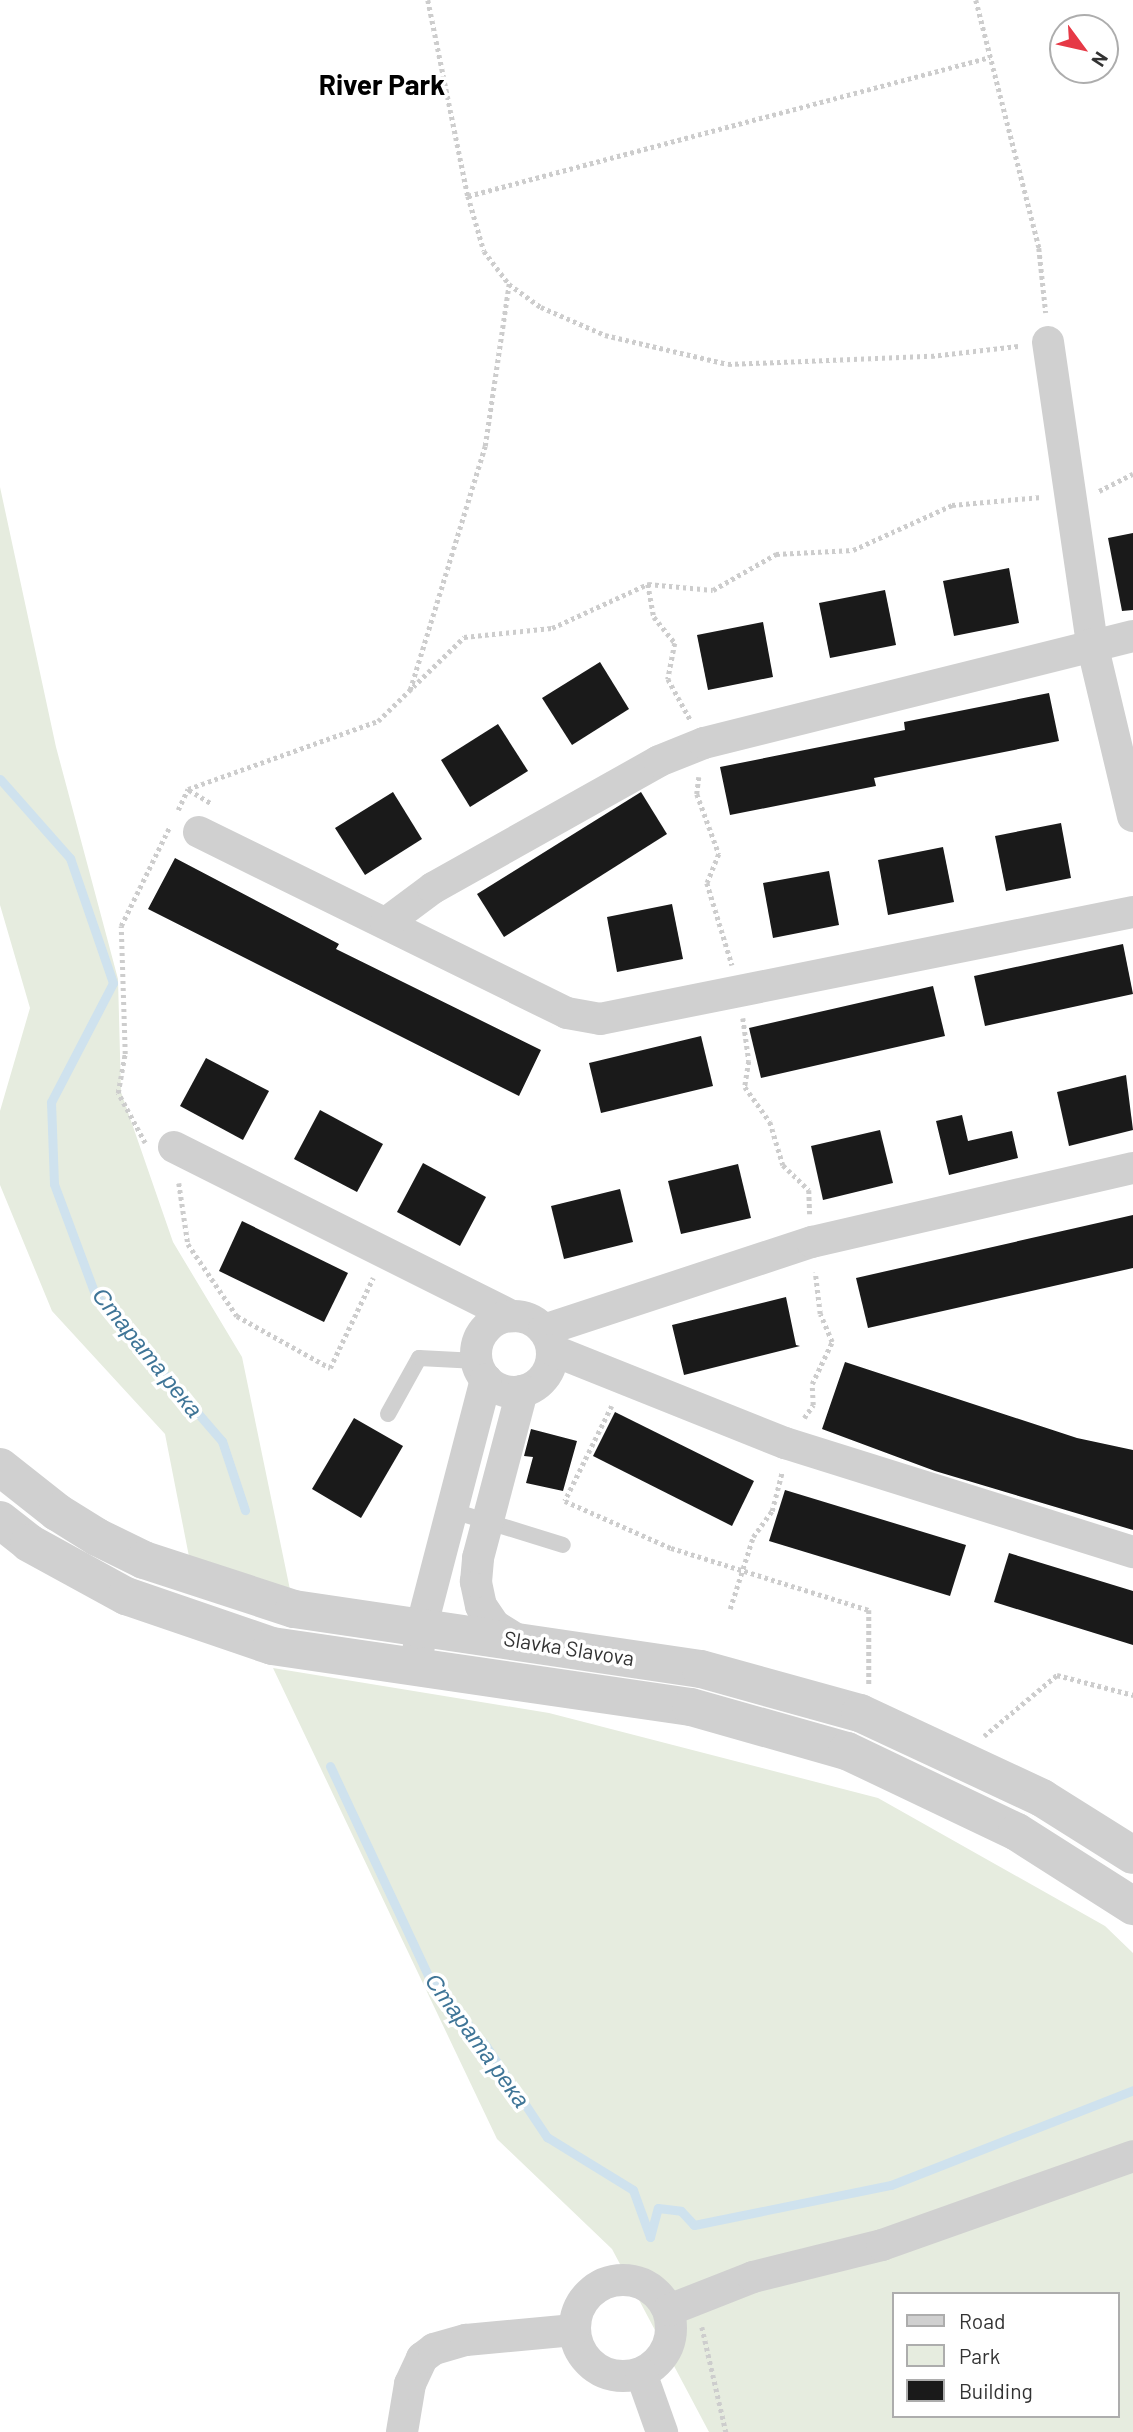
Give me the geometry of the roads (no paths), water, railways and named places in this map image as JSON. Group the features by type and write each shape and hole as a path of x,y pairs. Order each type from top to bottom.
{"street":[{"path":"1048,342 1092,644 1133,816"},
{"path":"386,923 433,887 659,761 704,743 1092,644 1133,636"},
{"path":"199,832 566,1013 600,1019 1133,912"},
{"path":"174,1147 438,1276 513,1316 527,1318 548,1340 626,1377 785,1443 1133,1552"},
{"path":"548,1340 811,1242 1133,1168"},
{"path":"438,1276 481,1359 509,1391 522,1391 541,1380 548,1340"},
{"path":"416,1666 422,1625 450,1510 488,1325 513,1316"},
{"path":"516,1639 494,1625 481,1606 478,1558 522,1391"},
{"name":"Slavka Slavova","path":"0,1466 57,1512 144,1560 294,1609 422,1625 701,1669 860,1713 1042,1798 1133,1856 1123,1898 1017,1832 823,1743 691,1707 272,1646 178,1616 71,1567 0,1520"},
{"path":"682,2304 664,2354 641,2373 611,2375 596,2369 581,2352 574,2330 576,2315 592,2290 620,2279 649,2286 682,2304 753,2277 882,2245 1133,2156"},
{"path":"402,2432 410,2384 422,2358 434,2349 466,2340 574,2330"},
{"path":"641,2373 662,2432"}],"lane":[{"path":"388,1414 419,1357 481,1359"},
{"path":"450,1510 563,1545"}],"waterway":[{"name":"Старата река","path":"0,779 70,858 113,983 51,1102 54,1184 95,1294 222,1441 245,1510"},
{"name":"Старата река","path":"330,1766 430,1979 486,2046 547,2137 633,2190 650,2237"},
{"path":"650,2237 658,2208 681,2211 694,2225 891,2185 1133,2090"}],"district":[{"name":"River Park","path":"382,84"}]}
